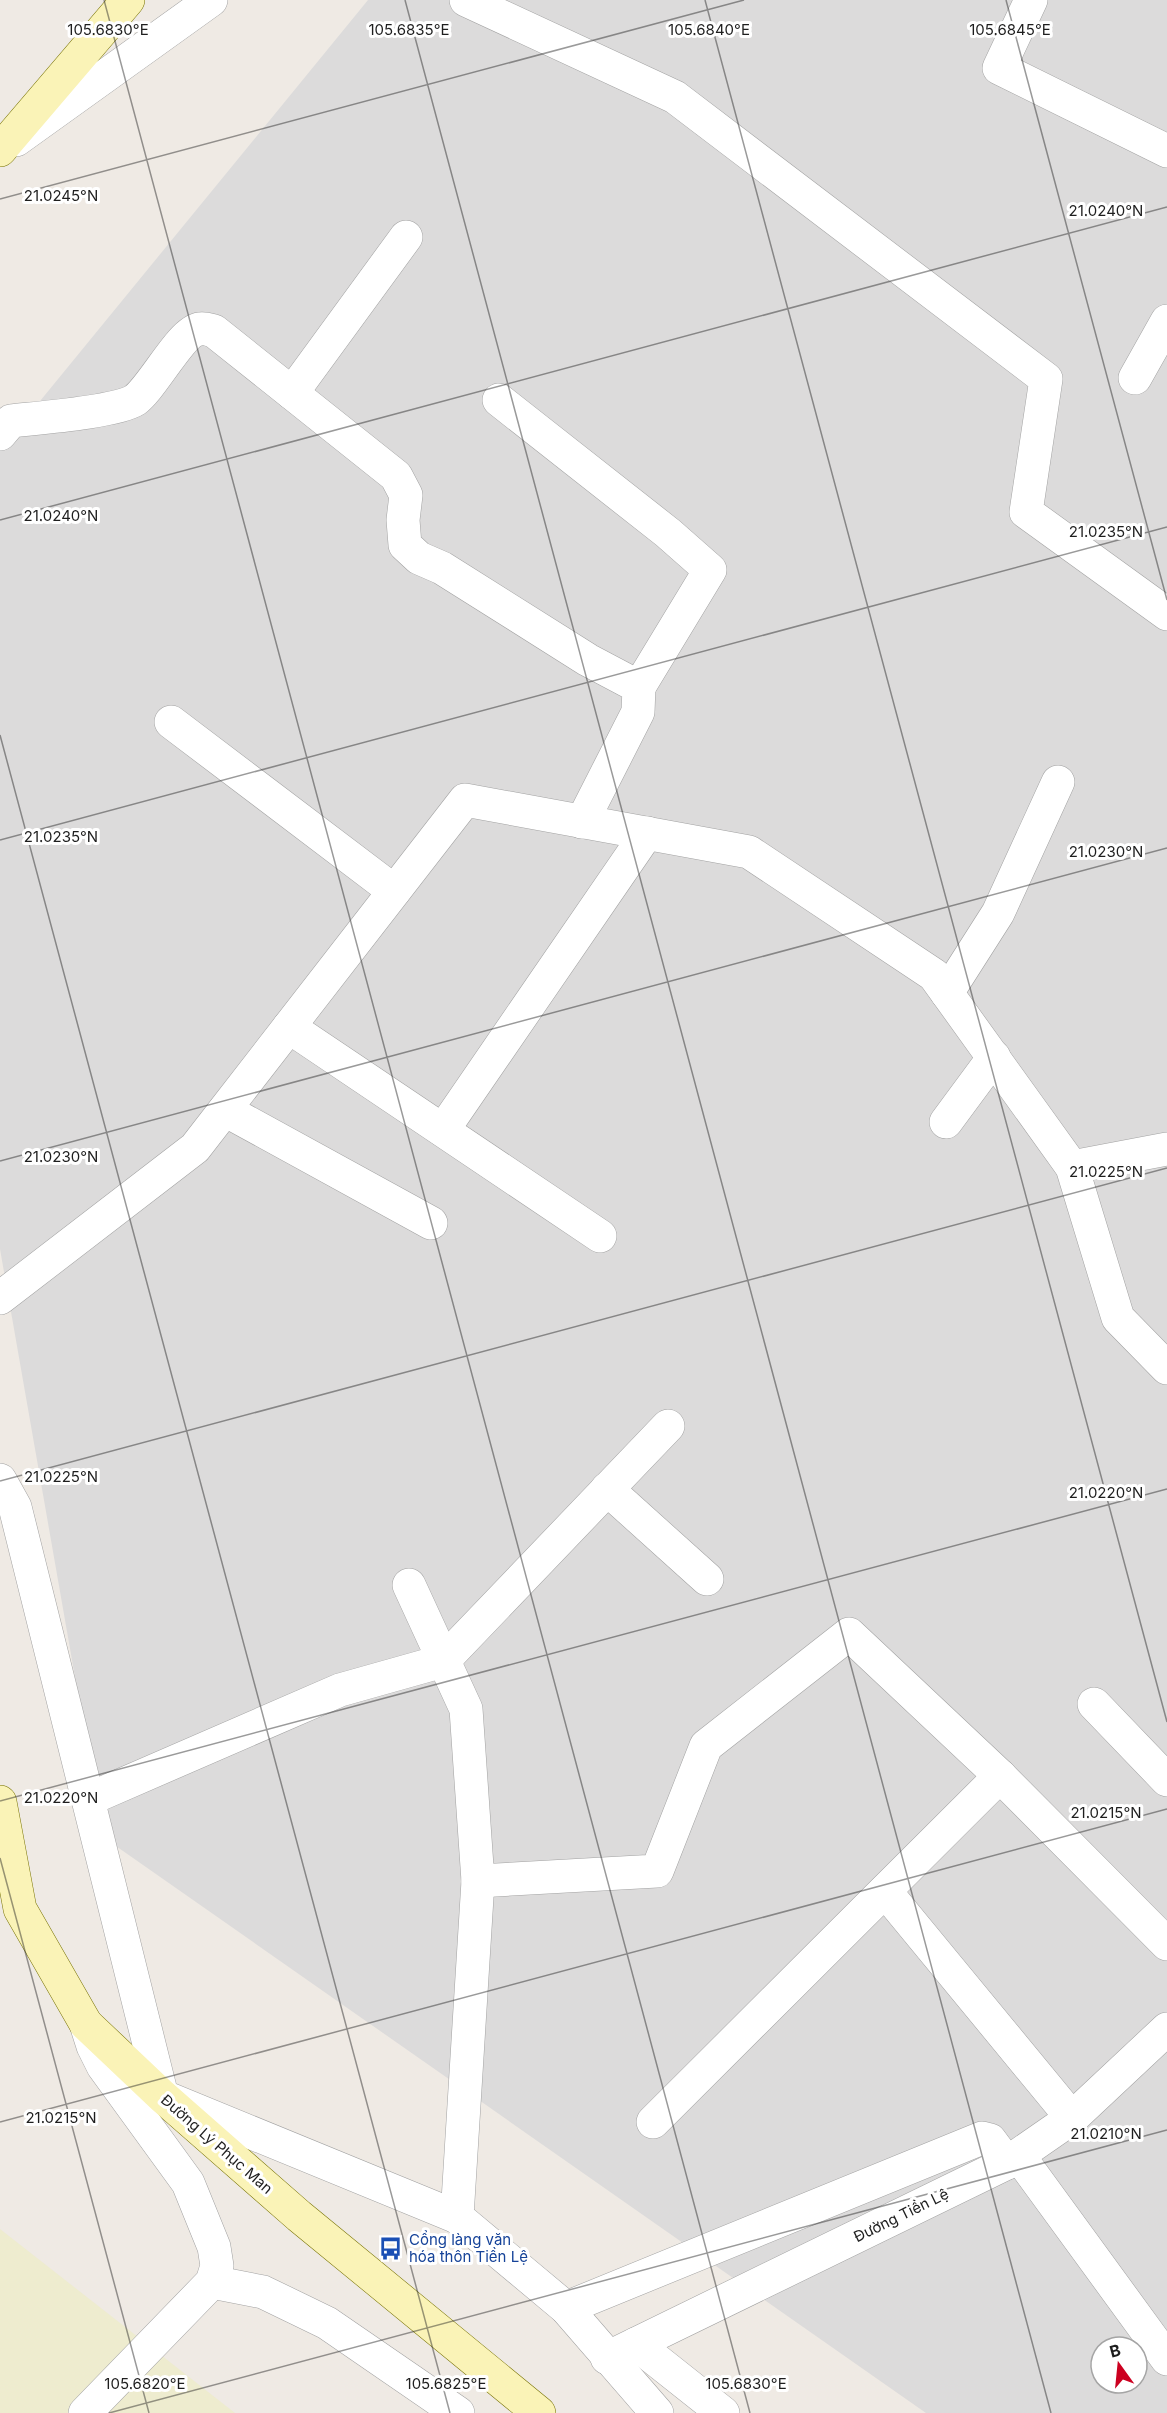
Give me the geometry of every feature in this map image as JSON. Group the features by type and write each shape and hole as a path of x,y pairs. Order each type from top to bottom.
{"main road":[{"path":"0,151 128,0"},
{"name":"Đường Lý Phục Man","path":"0,1802 20,1909 86,2024 162,2096 299,2216 540,2413"}],"street":[{"path":"0,151 211,0"},
{"path":"466,0 675,97 1046,379 1026,512 1167,614"},
{"path":"1031,0 999,68 1167,151"},
{"path":"292,393 406,237"},
{"path":"1135,378 1167,321"},
{"path":"0,434 11,421 115,407 134,401 145,391 188,334 199,329 214,331 396,476 406,495 403,520 405,544 419,558 442,568 588,660 639,687"},
{"path":"499,400 668,533 710,570 639,687 638,711 582,822"},
{"path":"171,722 394,891"},
{"path":"947,993 998,913 1058,782"},
{"path":"0,1298 195,1148 465,800 748,852 933,975 1072,1167 1118,1318 1167,1368"},
{"path":"443,1130 647,833"},
{"path":"289,1027 600,1236"},
{"path":"946,1122 994,1057"},
{"path":"225,1110 431,1223"},
{"path":"1072,1167 1167,1149"},
{"path":"89,1799 340,1690 444,1661 668,1426"},
{"path":"0,1480 15,1507 162,2096 457,2217 566,2308 622,2351 723,2413"},
{"path":"607,1489 707,1579"},
{"path":"410,1585 466,1709 478,1881 457,2217"},
{"path":"478,1881 657,1871 706,1746 849,1634 1000,1776 1167,1944"},
{"path":"1094,1704 1167,1780"},
{"path":"653,2122 1000,1776"},
{"path":"885,1891 1072,2118"},
{"path":"85,2413 212,2282 217,2266 214,2247 188,2183 103,2066 86,2024"},
{"name":"Đường Tiền Lệ","path":"622,2351 1013,2160 1072,2118 1167,2030"},
{"path":"566,2308 982,2138 990,2140 1013,2160 1167,2359"},
{"path":"212,2282 263,2292 327,2323 458,2413"},
{"path":"622,2351 657,2413"}],"shaded area":[{"path":"368,0 1167,0 1167,2413 926,2413 103,1837 0,1249 0,450"},
{"path":"0,2229 235,2413 0,2413"}],"place":[{"name":"Cổng làng văn hóa thôn Tiền Lệ","path":"391,2248"}]}
